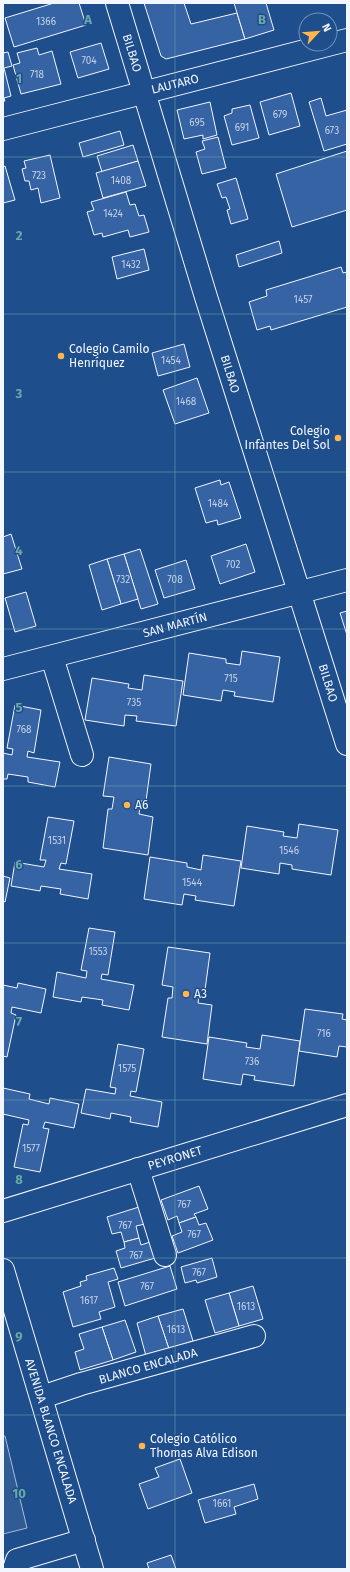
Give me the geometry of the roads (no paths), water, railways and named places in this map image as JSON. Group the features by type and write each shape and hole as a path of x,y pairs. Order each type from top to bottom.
{"street":[{"name":"BILBAO","path":"117,3 206,297 347,744"},
{"name":"LAUTARO","path":"3,129 347,40"},
{"name":"SAN MARTÍN","path":"3,669 347,580"},
{"path":"52,657 82,755"},
{"name":"PEYRONET","path":"3,1212 347,1105"},
{"path":"138,1169 165,1255"},
{"name":"AVENIDA BLANCO ENCALADA","path":"3,1270 92,1569"},
{"name":"BLANCO ENCALADA","path":"42,1398 81,1384 254,1336"},
{"path":"14,1569 17,1560 84,1540"}],"place":[{"name":"Colegio Camilo Henríquez","path":"61,356"},
{"name":"Colegio Infantes Del Sol","path":"338,438"},
{"name":"A6","path":"127,805"},
{"name":"A3","path":"186,994"},
{"name":"Colegio Católico Thomas Alva Edison","path":"142,1446"}]}
